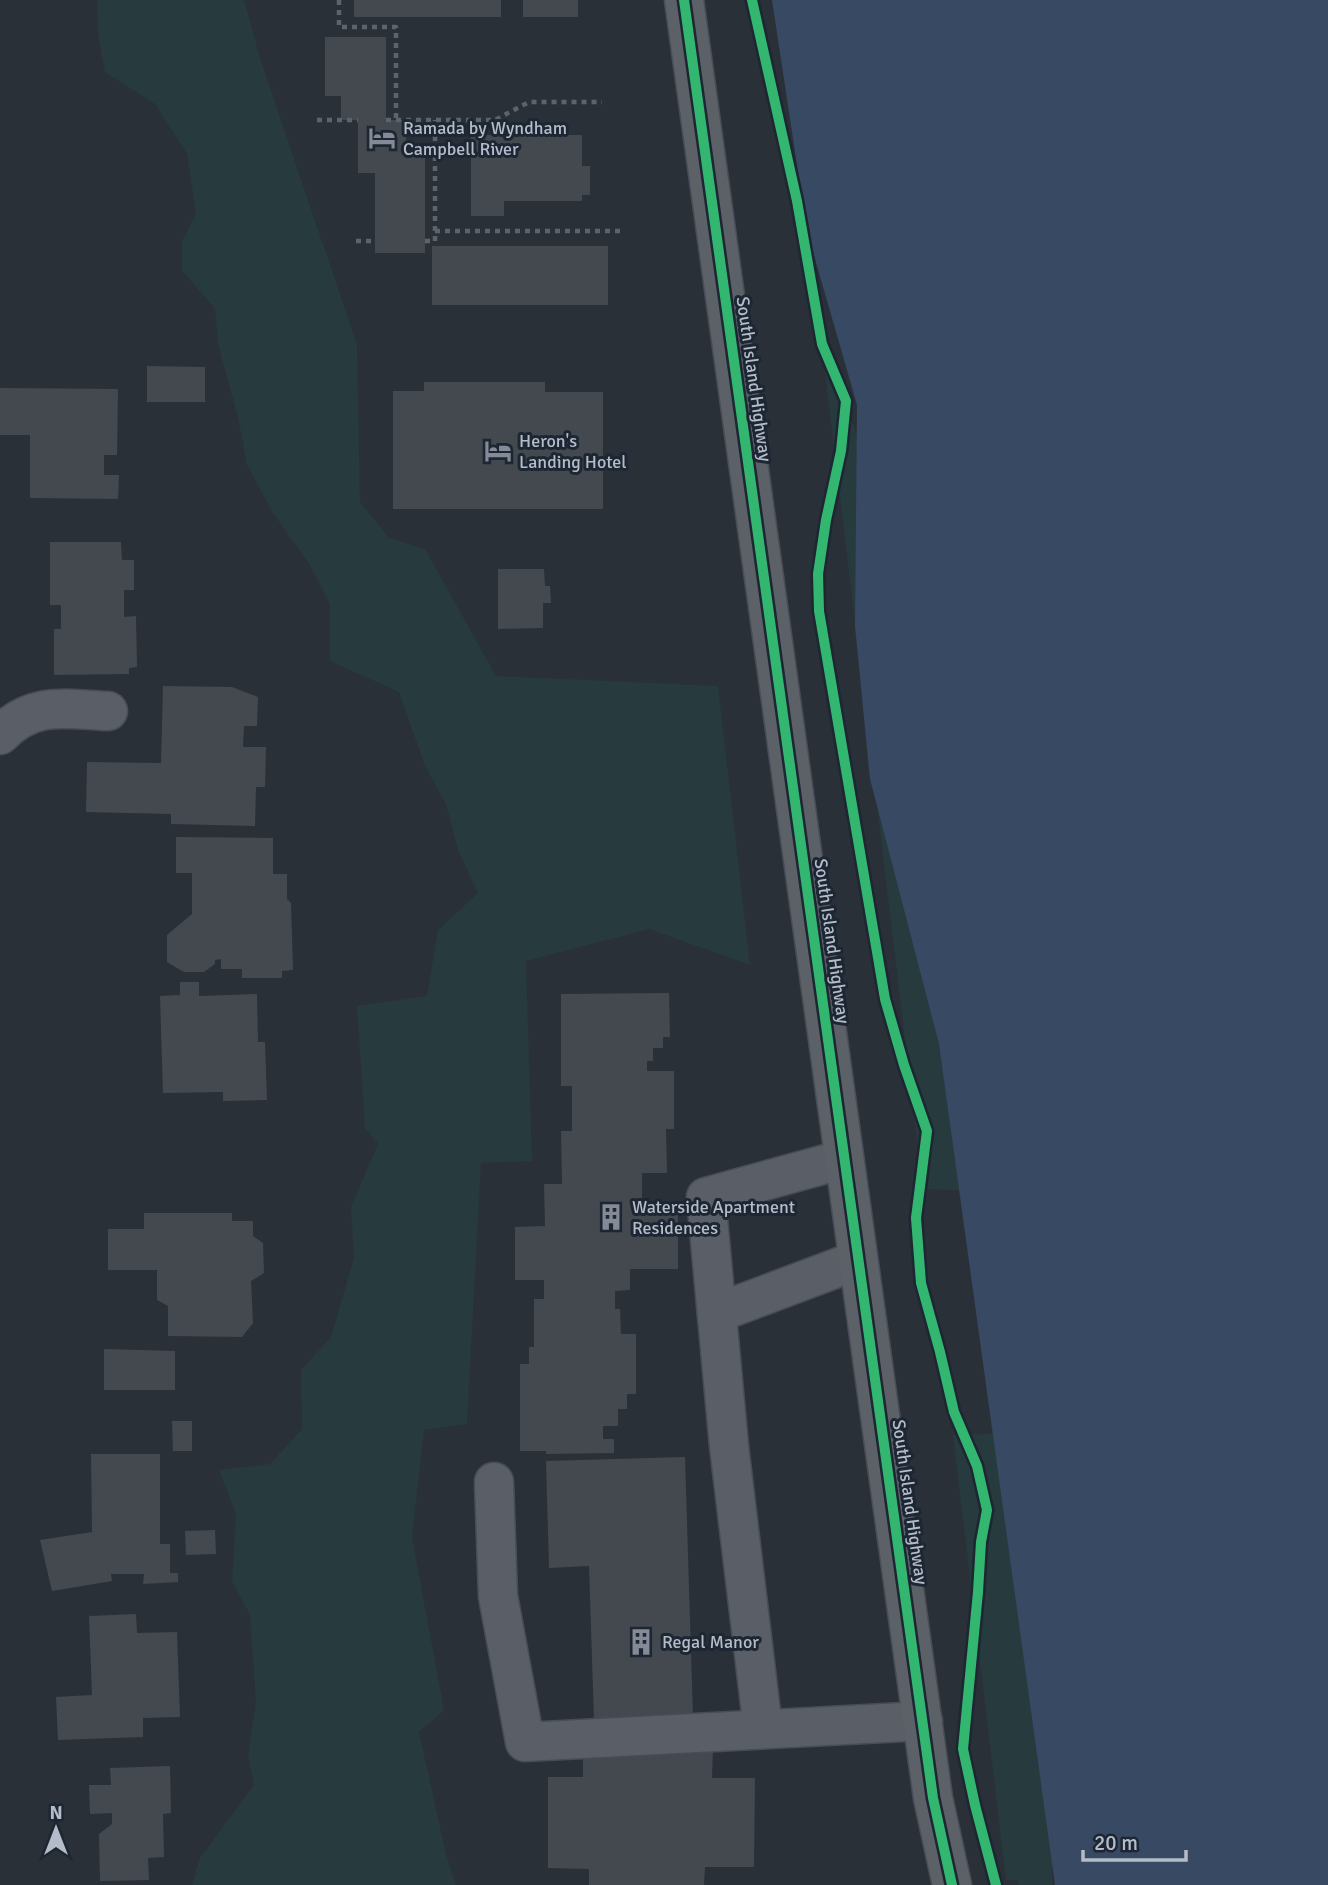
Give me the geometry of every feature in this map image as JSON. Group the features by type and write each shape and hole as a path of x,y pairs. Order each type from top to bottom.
{"main road":[{"name":"South Island Highway","path":"684,0 933,1798 952,1885"}],"lane":[{"path":"0,736 12,723 34,712 57,709 108,711"},
{"path":"763,1729 729,1446 706,1197 845,1159"},
{"path":"718,1313 858,1260"},
{"path":"494,1482 498,1596 524,1742 923,1721"}],"path":[{"path":"339,0 339,26 396,26 396,120"},
{"path":"386,120 495,120 529,102 602,102"},
{"path":"317,120 358,120"},
{"path":"425,241 435,241 435,120"},
{"path":"435,231 620,231"},
{"path":"356,241 375,241"}],"green space":[{"path":"97,0 244,0 261,61 357,345 360,502 389,538 425,549 496,676 718,686 750,965 649,929 526,961 532,1161 481,1163 467,1424 424,1430 412,1537 444,1710 419,1732 446,1854 456,1885 192,1885 200,1858 254,1785 248,1755 256,1701 250,1615 232,1581 236,1514 219,1470 270,1464 302,1429 301,1370 331,1337 354,1258 351,1207 378,1144 365,1128 357,1006 427,996 438,930 478,893 458,850 446,804 425,766 399,692 330,661 330,604 310,565 273,513 247,465 238,417 218,344 215,309 182,270 182,242 196,213 187,154 155,104 105,72 98,33"},
{"path":"818,313 856,433 866,477 1008,1192 923,1189"},
{"path":"1022,1433 1052,1830 1052,1885 1019,1885 1017,1880 1006,1880 953,1435"}],"water":[{"path":"772,0 1328,0 1328,1885 1055,1885 939,1044 870,779 855,626 857,405 807,231"}],"building":[{"path":"354,0 501,0 501,17 354,17"},
{"path":"523,0 578,0 578,17 523,17"},
{"path":"325,37 386,37 386,120 406,120 406,156 425,156 425,253 375,253 375,173 358,173 358,120 341,120 341,96 325,96"},
{"path":"471,135 582,135 582,166 590,166 590,195 582,195 582,201 504,201 504,216 471,216"},
{"path":"432,246 608,246 608,305 432,305"},
{"path":"147,366 205,367 205,402 147,402"},
{"name":"Heron's Landing Hotel","path":"424,382 545,382 545,392 603,392 603,509 393,509 393,391 424,391"},
{"path":"0,388 118,389 117,455 104,455 104,475 119,475 118,499 30,498 30,435 0,435"},
{"path":"50,542 121,542 122,560 134,560 134,590 124,590 124,617 136,616 137,667 129,668 129,674 54,675 54,629 61,629 61,605 50,605"},
{"path":"498,569 544,569 545,586 550,586 551,603 543,603 543,628 498,629"},
{"path":"163,686 232,687 258,697 257,726 244,726 243,747 266,747 265,787 256,787 255,826 171,824 171,814 86,812 87,762 161,763"},
{"path":"176,837 273,838 273,874 287,874 287,899 291,903 293,970 282,971 282,978 242,978 242,969 221,969 221,959 215,960 215,964 204,972 184,972 167,962 167,935 192,914 192,873 176,873"},
{"path":"180,982 199,982 199,996 257,994 258,1042 265,1042 267,1100 223,1101 223,1092 163,1093 160,996 180,995"},
{"name":"Waterside Apartment Residences","path":"669,993 670,1037 663,1037 663,1048 653,1048 653,1061 647,1061 647,1071 674,1071 674,1129 666,1129 667,1173 642,1173 642,1209 678,1209 678,1269 630,1269 630,1290 615,1291 615,1309 620,1309 621,1334 636,1334 636,1394 627,1394 627,1409 618,1409 618,1426 603,1426 603,1439 614,1439 614,1453 546,1454 546,1451 520,1451 520,1364 529,1364 529,1347 534,1347 534,1299 544,1299 544,1280 515,1280 515,1227 545,1226 544,1184 562,1184 561,1131 572,1131 572,1086 561,1086 561,994"},
{"path":"144,1213 232,1213 232,1221 253,1221 253,1236 263,1243 264,1273 251,1281 253,1323 242,1337 168,1336 168,1306 157,1300 157,1270 108,1270 108,1229 144,1229"},
{"path":"104,1349 175,1351 175,1390 104,1390"},
{"path":"172,1421 192,1421 192,1451 173,1451"},
{"path":"91,1454 160,1454 160,1544 170,1544 170,1573 178,1573 178,1582 143,1584 144,1574 111,1574 112,1581 52,1591 40,1540 92,1532"},
{"name":"Regal Manor","path":"685,1457 693,1717 594,1720 589,1566 549,1568 546,1461"},
{"path":"215,1530 216,1554 186,1555 185,1531"},
{"path":"136,1614 137,1633 177,1632 180,1717 143,1718 143,1737 58,1740 56,1697 92,1695 89,1616"},
{"path":"583,1747 713,1748 712,1778 755,1778 754,1867 705,1867 704,1885 589,1885 589,1869 548,1868 548,1777 583,1777"},
{"path":"170,1766 171,1813 163,1814 164,1857 148,1858 149,1880 100,1881 99,1834 112,1824 112,1813 90,1814 89,1785 111,1785 110,1768"}],"cycle path":[{"path":"684,0 933,1798 952,1885"},
{"path":"752,0 797,201 822,344 846,401 841,451 818,574 819,611 885,999 927,1131 916,1218 921,1283 954,1412 977,1466 987,1510 981,1542 963,1749 996,1885"}],"place":[{"name":"Ramada by Wyndham Campbell River","path":"382,138"},
{"name":"Heron's Landing Hotel","path":"498,451"},
{"name":"Waterside Apartment Residences","path":"611,1217"},
{"name":"Regal Manor","path":"641,1642"}]}
